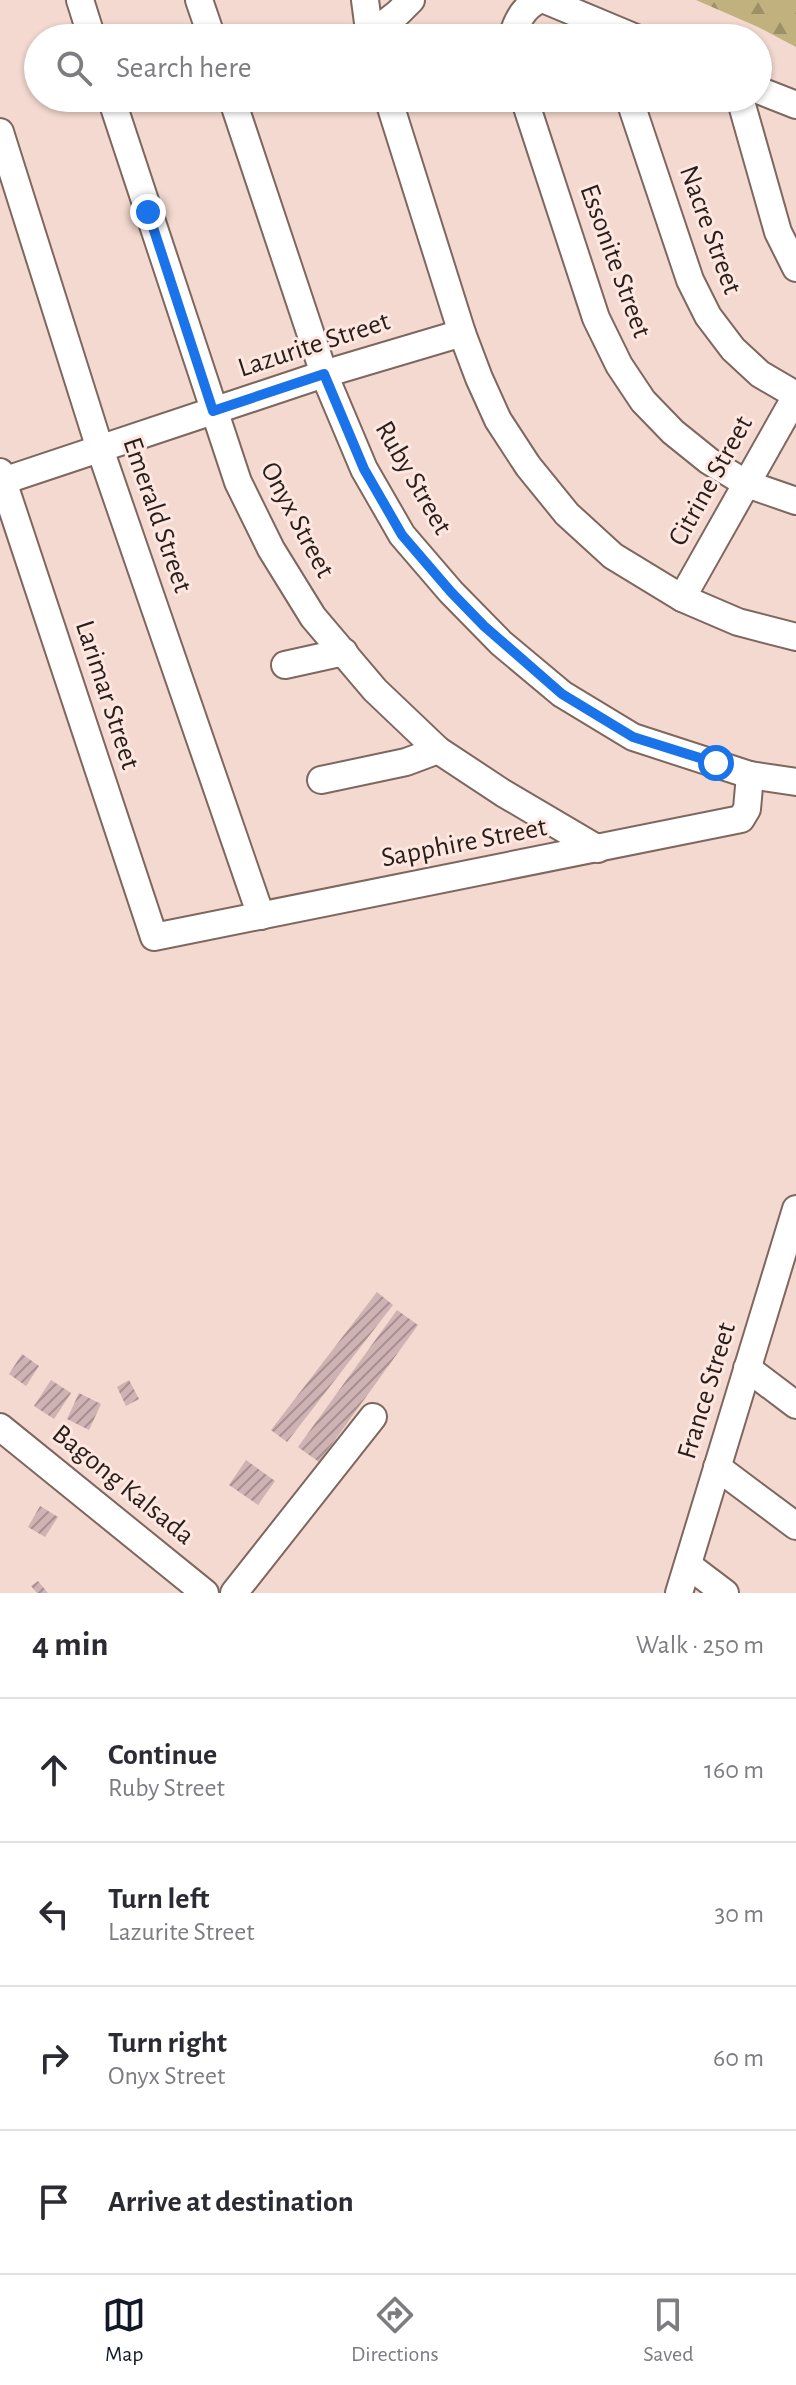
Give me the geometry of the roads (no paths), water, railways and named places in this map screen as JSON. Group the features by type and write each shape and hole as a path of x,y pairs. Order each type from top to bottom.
{"street":[{"path":"80,0 88,24"},
{"path":"199,0 207,24"},
{"path":"365,0 368,24"},
{"path":"385,24 411,0"},
{"path":"516,24 532,3 539,0"},
{"path":"545,0 594,24"},
{"path":"772,96 796,105"},
{"name":"Onyx Street","path":"116,112 238,482 271,549 313,617 375,690 438,750 598,849"},
{"name":"Ruby Street","path":"237,112 324,374 364,469 402,535 501,643 562,694 633,737 750,775 796,782"},
{"path":"392,112 479,378 498,420 528,466 567,514 613,556 682,598 738,622 796,637"},
{"name":"Essonite Street","path":"529,112 596,318 619,365 643,401 673,432 709,461 747,484 796,501"},
{"name":"Nacre Street","path":"634,112 690,280 708,316 733,349 760,374 796,395"},
{"path":"744,112 778,232 796,268"},
{"name":"Emerald Street","path":"0,132 100,449 261,916"},
{"name":"Lazurite Street","path":"1,477 100,449 324,374 462,333"},
{"name":"Citrine Street","path":"682,598 796,395"},
{"name":"Larimar Street","path":"1,477 154,937"},
{"path":"285,665 344,652"},
{"path":"321,780 406,762 438,750"},
{"name":"Sapphire Street","path":"154,937 741,819 747,809 750,775"},
{"name":"France Street","path":"679,1593 747,1368 788,1270 796,1209"},
{"path":"747,1368 796,1405"},
{"path":"234,1593 373,1417"},
{"name":"Bagong Kalsada","path":"0,1427 205,1593"},
{"path":"717,1467 796,1526"},
{"path":"688,1565 725,1593"}]}
